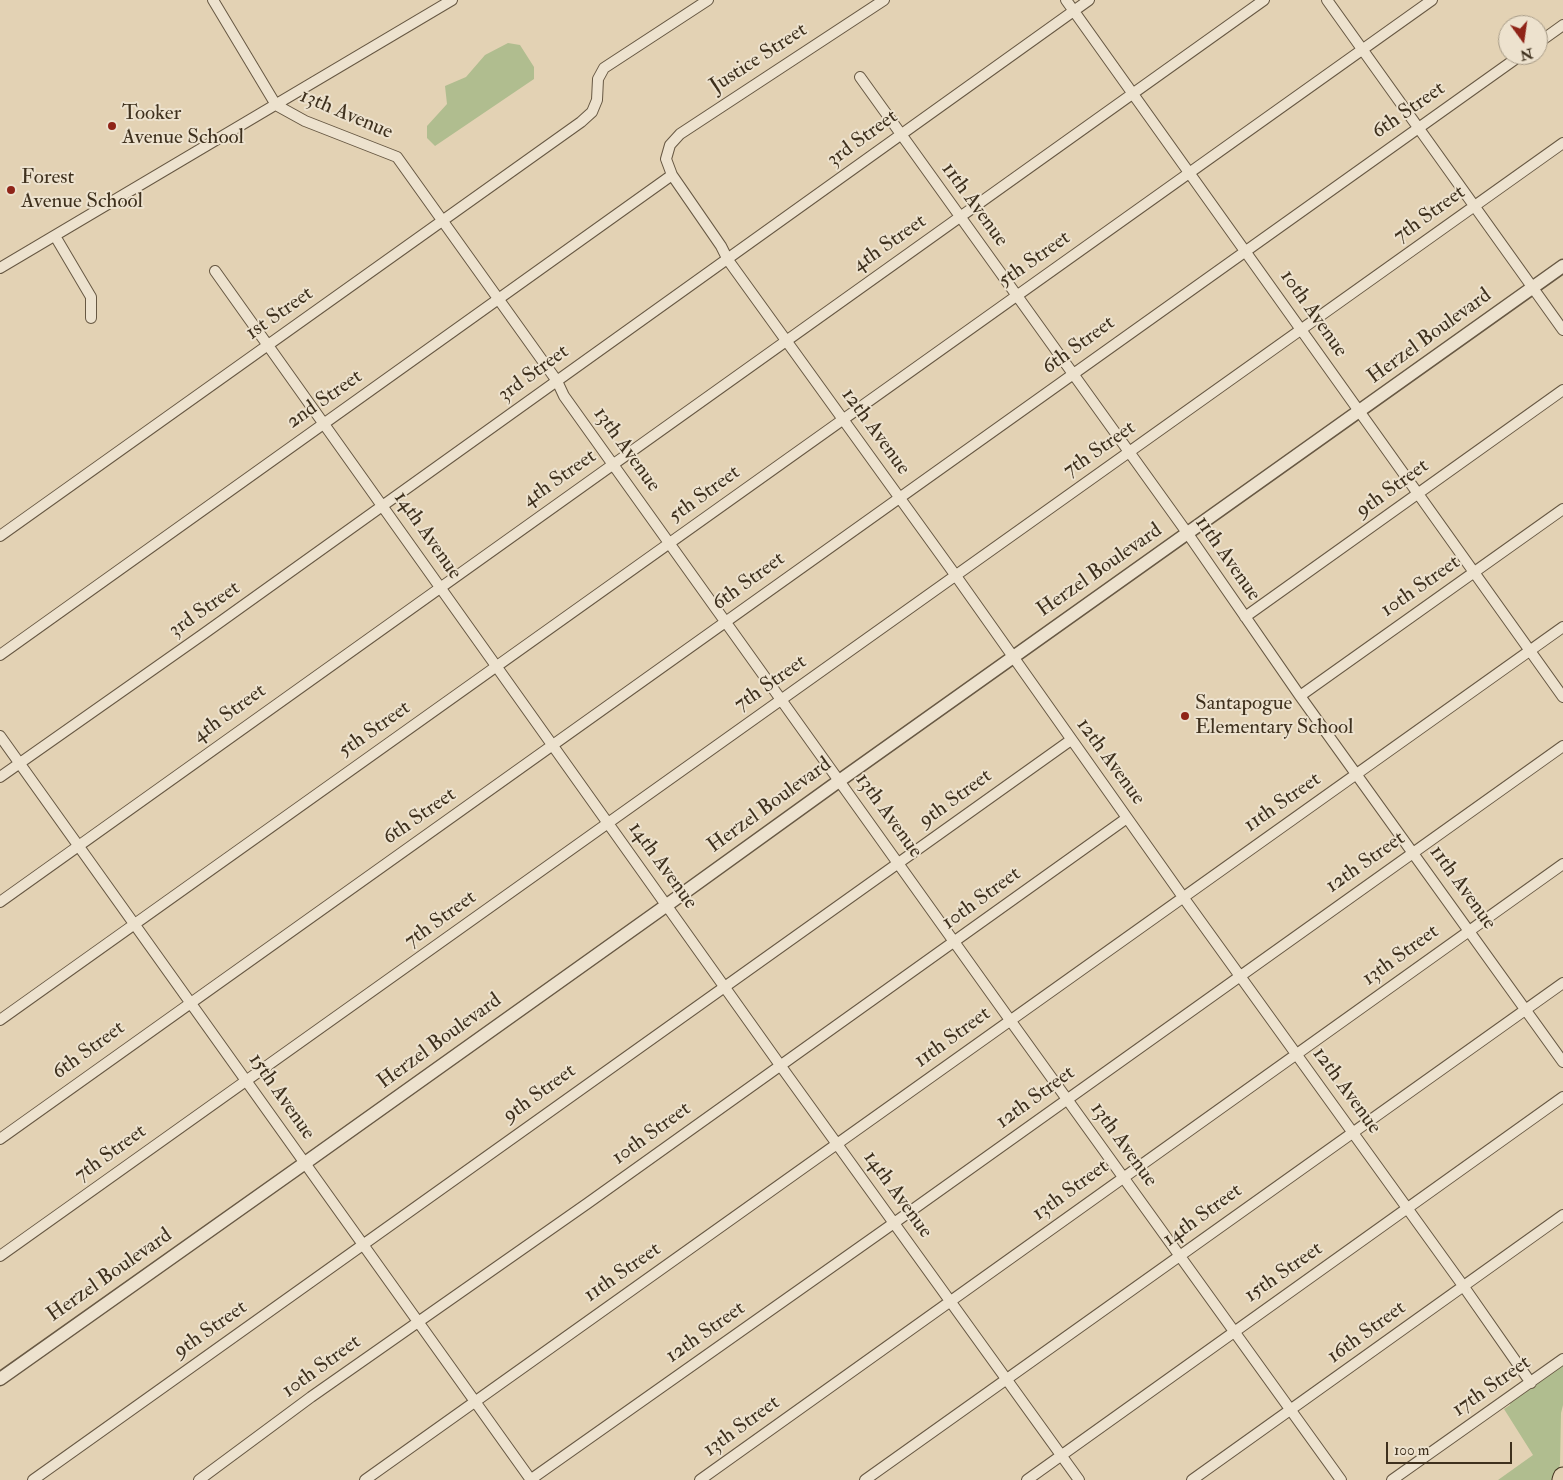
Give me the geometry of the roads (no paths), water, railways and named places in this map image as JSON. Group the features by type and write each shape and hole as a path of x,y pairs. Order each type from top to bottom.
{"street":[{"path":"213,0 276,105"},
{"path":"0,268 276,105 439,3 452,0"},
{"name":"1st Street","path":"0,536 581,122 592,112 597,100 598,79 604,68 708,0"},
{"name":"Justice Street","path":"666,159 670,145 680,134 884,0"},
{"name":"10th Avenue","path":"1066,0 1563,697"},
{"name":"3rd Street","path":"0,778 728,260 1089,0"},
{"name":"4th Street","path":"0,902 1264,0"},
{"path":"1328,0 1563,330"},
{"name":"5th Street","path":"0,1020 1432,0"},
{"path":"1548,36 1563,25"},
{"name":"6th Street","path":"0,1139 1507,65"},
{"name":"11th Avenue","path":"860,77 1563,1062"},
{"name":"13th Avenue","path":"276,105 305,121 398,157 557,381 564,396 1066,1099 1341,1480"},
{"name":"7th Street","path":"0,1256 1563,143"},
{"name":"12th Avenue","path":"666,159 672,175 721,246 728,260 1532,1383"},
{"name":"2nd Street","path":"0,655 672,175"},
{"path":"55,236 91,296 91,318"},
{"name":"Herzel Boulevard","path":"0,1379 667,906 839,780 1563,266"},
{"name":"14th Avenue","path":"215,272 780,1065 1079,1480"},
{"name":"9th Street","path":"1245,617 1563,390"},
{"name":"10th Street","path":"1300,696 1563,509"},
{"name":"11th Street","path":"365,1480 1563,627"},
{"name":"15th Avenue","path":"0,736 531,1480"},
{"name":"9th Street","path":"33,1480 1071,740"},
{"name":"12th Street","path":"531,1480 1563,746"},
{"name":"10th Street","path":"199,1480 417,1322 588,1203 1128,818"},
{"name":"13th Street","path":"700,1480 1563,864"},
{"name":"14th Street","path":"865,1480 1563,983"},
{"name":"15th Street","path":"1027,1480 1563,1098"},
{"name":"16th Street","path":"1192,1480 1563,1215"},
{"name":"17th Street","path":"1392,1480 1563,1360"}],"place":[{"name":"Tooker Avenue School","path":"112,126"},
{"name":"Forest Avenue School","path":"11,190"},
{"name":"Santapogue Elementary School","path":"1185,716"}]}
